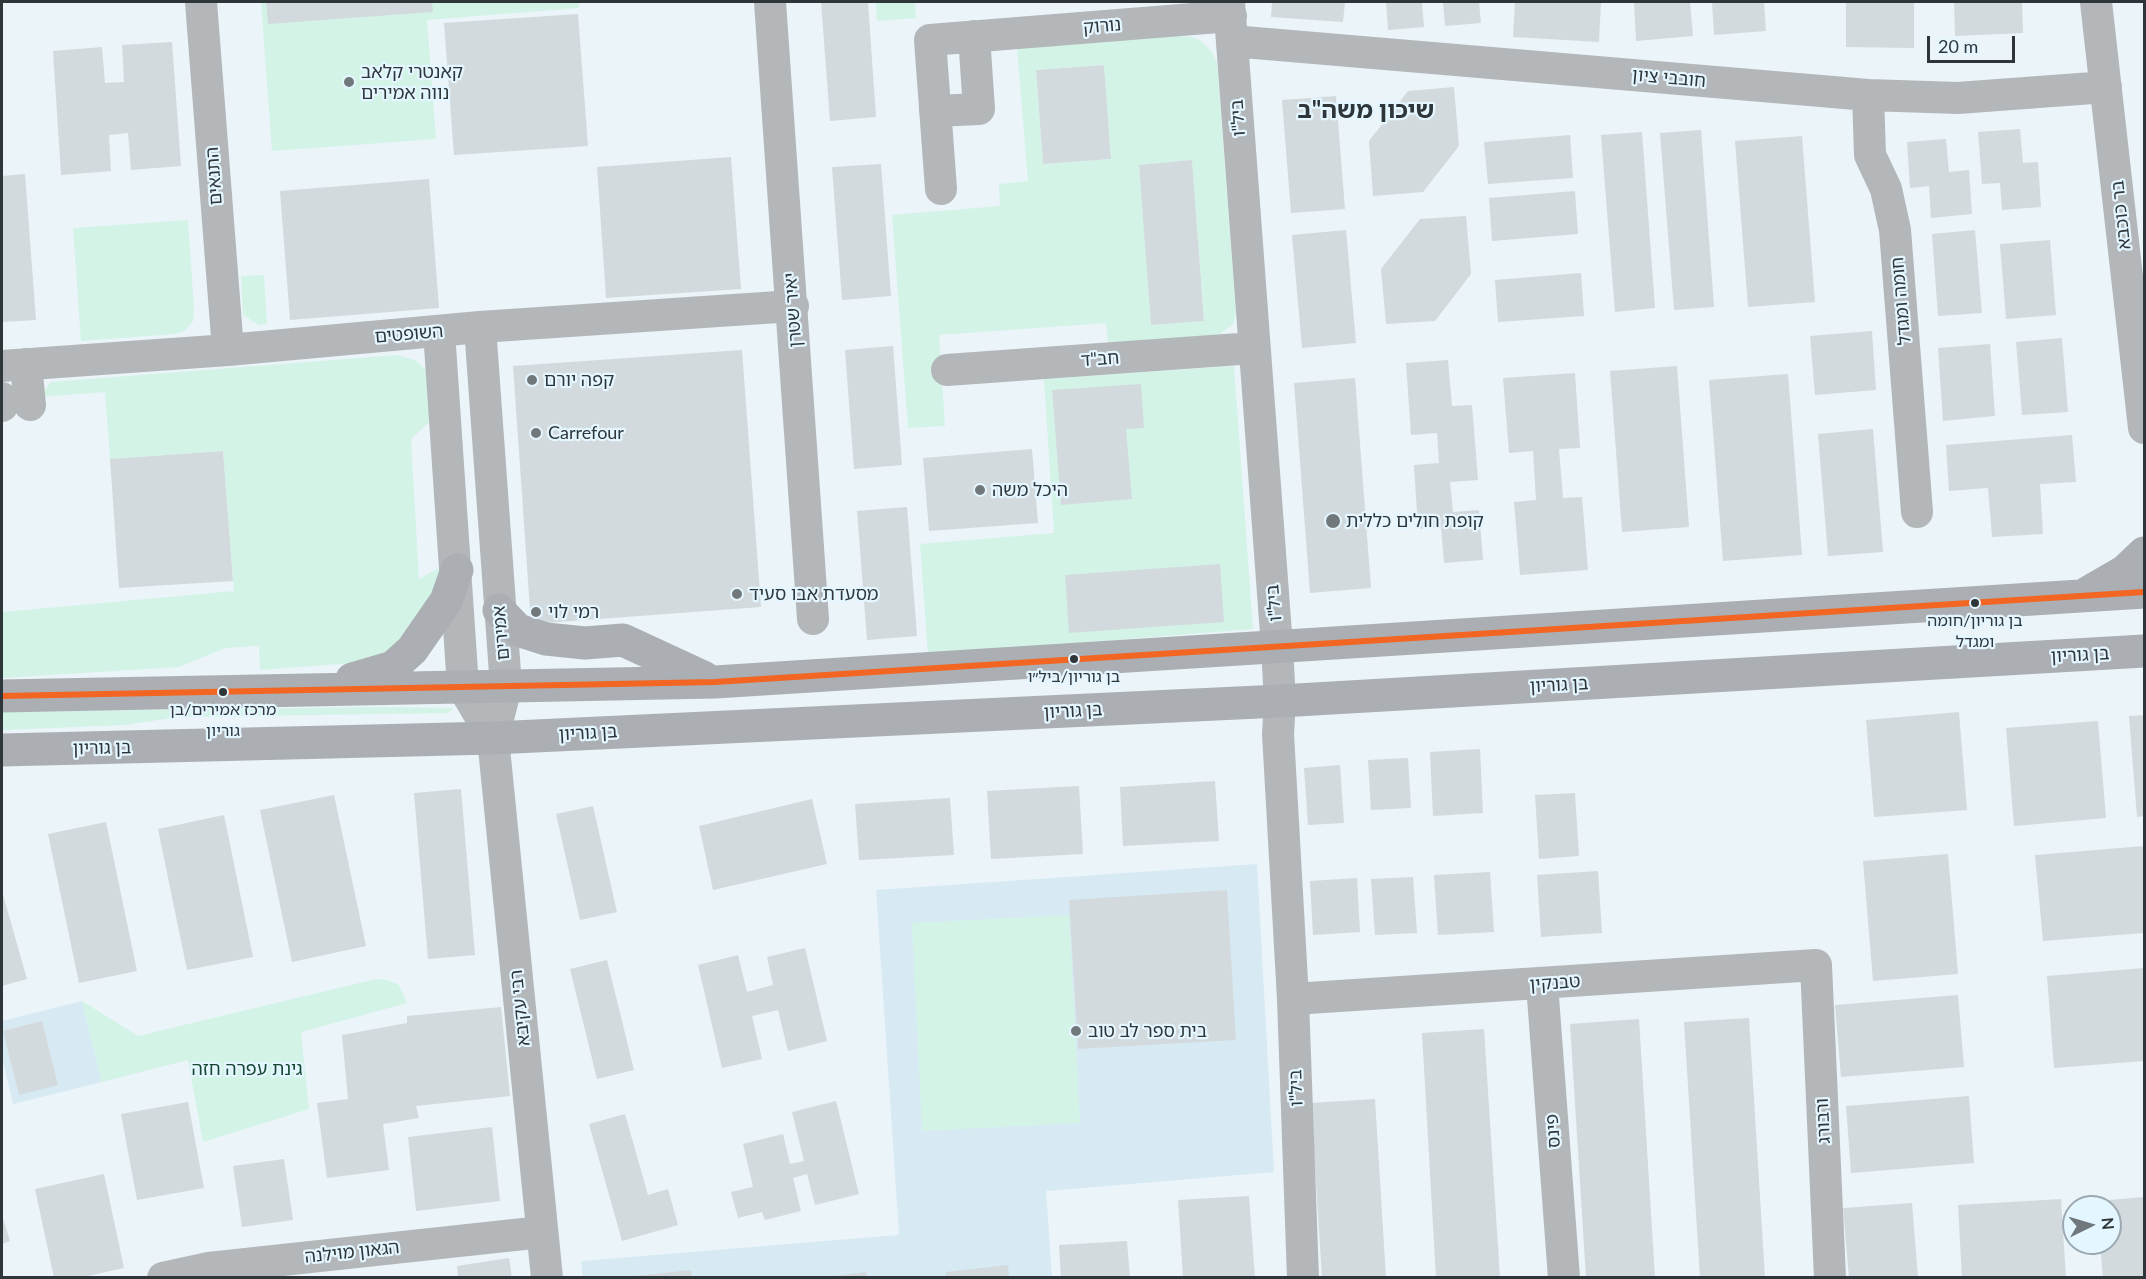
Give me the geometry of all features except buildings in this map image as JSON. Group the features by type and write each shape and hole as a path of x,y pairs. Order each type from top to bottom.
{"main road":[{"path":"2082,596 2125,571 2145,553"},
{"path":"313,690 393,667 429,628 446,601 457,570"},
{"path":"2,696 715,682 2145,592"},
{"path":"499,610 518,630 546,639 585,643 623,640 715,682"},
{"name":"בן גוריון","path":"2,750 493,738 1280,701 2145,651"}],"street":[{"name":"התנאים","path":"201,2 228,350"},
{"name":"יאיר שטרן","path":"770,2 793,306 813,619"},
{"name":"בר כוכבא","path":"2096,2 2145,428"},
{"name":"חובבי ציון","path":"1231,20 1868,95 1958,98 2106,87"},
{"name":"נורוק","path":"941,189 930,40 1231,20"},
{"name":"ביל\"ו","path":"1231,20 1253,348 1277,647 1280,701 1278,734 1293,999 1304,1278"},
{"path":"935,111 979,109 974,36"},
{"name":"חומה ומגדל","path":"1868,95 1870,155 1886,189 1895,230 1917,512"},
{"name":"השופטים","path":"11,403 14,365 228,350 480,327 793,306"},
{"name":"אמירים","path":"480,327 506,687 493,738"},
{"path":"439,331 457,570 463,687 493,738"},
{"name":"חב\"ד","path":"947,370 1253,348"},
{"name":"רבי עקיבא","path":"493,738 547,1278"},
{"name":"טבנקין","path":"1293,999 1816,965"},
{"name":"ורבורג","path":"1816,965 1830,1278"},
{"name":"פינס","path":"1542,984 1564,1278"},
{"name":"הגאון מוילנה","path":"163,1278 209,1268 542,1232"}],"shaded area":[{"name":"בית ספר לב טוב","path":"1257,864 1274,1172 1046,1191 1052,1277 583,1278 581,1261 899,1235 876,890"},
{"path":"82,1001 102,1082 13,1104 2,1056 2,1021"}],"green space":[{"name":"קאנטרי קלאב נווה אמירים","path":"261,2 579,2 579,8 427,20 436,139 272,151"},
{"path":"876,2 915,2 916,18 877,21"},
{"path":"1175,36 1192,37 1201,41 1211,51 1217,63 1236,313 1233,324 1216,337 1108,345 1106,323 939,335 945,426 908,428 892,215 1000,206 999,184 1028,181 1017,48","holes":["1104,65 1111,159 1043,164 1036,70","1192,161 1204,320 1152,325 1139,165"]},
{"path":"188,220 194,309 193,321 186,330 176,334 81,341 73,228"},
{"path":"264,275 267,324 259,325 243,315 241,276"},
{"path":"397,355 415,360 428,372 430,421 411,439 419,579 439,568 440,585 437,594 391,649 366,662 260,670 259,646 225,648 179,667 2,678 2,612 234,591 223,451 110,459 105,392 40,397 51,382"},
{"path":"1234,366 1253,629 928,655 920,544 1054,533 1044,379"},
{"path":"454,708 448,713 178,717 125,725 2,730 2,712"},
{"path":"1069,915 1080,1123 922,1131 912,923"},
{"name":"גינת עפרה חזה","path":"376,979 387,980 399,985 407,1003 301,1032 309,1109 203,1142 188,1060 102,1082 82,1001 138,1036"}],"transit line":[{"path":"2,696 715,682 2144,592"}],"place":[{"name":"קאנטרי קלאב נווה אמירים","path":"349,82"},
{"name":"קפה יורם","path":"532,380"},
{"name":"Carrefour","path":"536,433"},
{"name":"היכל משה","path":"980,490"},
{"name":"קופת חולים כללית","path":"1333,521"},
{"name":"מסעדת אבו סעיד","path":"737,594"},
{"name":"בן גוריון/חומה ומגדל","path":"1975,603"},
{"name":"רמי לוי","path":"536,612"},
{"name":"בן גוריון/ביל״ו","path":"1074,659"},
{"name":"מרכז אמירים/בן גוריון","path":"223,692"},
{"name":"בית ספר לב טוב","path":"1076,1031"}],"district":[{"name":"שיכון משה\"ב","path":"1366,110"}]}
